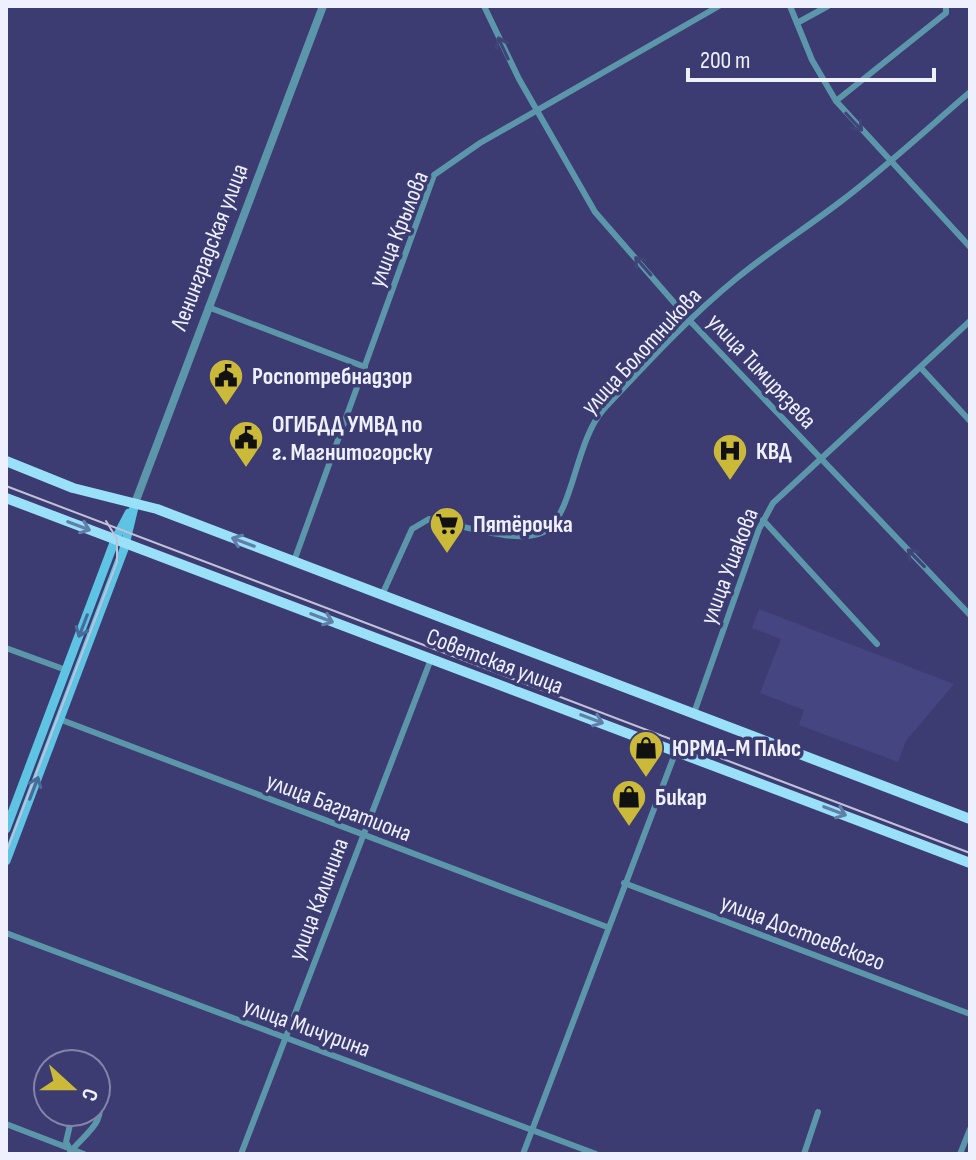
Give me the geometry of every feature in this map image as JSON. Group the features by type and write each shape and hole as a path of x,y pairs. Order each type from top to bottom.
{"main road":[{"name":"Советская улица","path":"6,461 73,488 135,503 294,561 970,819"},
{"name":"Советская улица","path":"6,498 970,863"},
{"name":"Ленинградская улица","path":"6,829 135,503"},
{"name":"Ленинградская улица","path":"6,861 120,542"}],"street":[{"name":"Ленинградская улица","path":"135,503 323,6"},
{"name":"улица Тимирязева","path":"484,6 595,212 691,322 970,615"},
{"name":"улица Крылова","path":"294,561 434,175 480,143 539,112 719,6"},
{"path":"790,6 812,60 836,101 970,247"},
{"path":"797,23 828,6"},
{"path":"836,101 946,13 946,6"},
{"name":"улица Болотникова","path":"382,595 412,529 420,521 429,519 503,534 530,536 545,533 561,511 581,448 600,414 736,278 892,160 970,92"},
{"path":"208,306 365,367"},
{"name":"улица Ушакова","path":"694,713 763,520 773,503 970,321"},
{"path":"921,368 970,421"},
{"path":"763,520 877,644"},
{"path":"6,648 67,670"},
{"name":"улица Калинина","path":"241,1154 283,1037 431,659"},
{"name":"улица Багратиона","path":"59,719 607,927"},
{"path":"523,1154 676,751"},
{"name":"улица Достоевского","path":"624,883 970,1014"},
{"name":"улица Мичурина","path":"6,933 596,1154"},
{"path":"804,1154 818,1112"},
{"path":"6,1124 70,1152 84,1154"},
{"path":"69,1128 66,1142 70,1152"},
{"path":"70,1152 91,1128"},
{"path":"960,1154 970,1129"}],"shaded area":[{"path":"759,609 954,684 906,741 898,762 799,725 804,710 760,693 781,639 752,628"}],"tram line":[{"path":"6,486 970,853"},
{"path":"6,853 117,562 117,539 106,521"}],"place":[{"name":"Роспотребнадзор","path":"226,407"},
{"name":"ОГИБДД УМВД по г. Магнитогорску","path":"246,469"},
{"name":"КВД","path":"730,482"},
{"name":"Пятёрочка","path":"447,555"},
{"name":"ЮРМА-М Плюс","path":"646,779"},
{"name":"Бикар","path":"629,828"}]}
